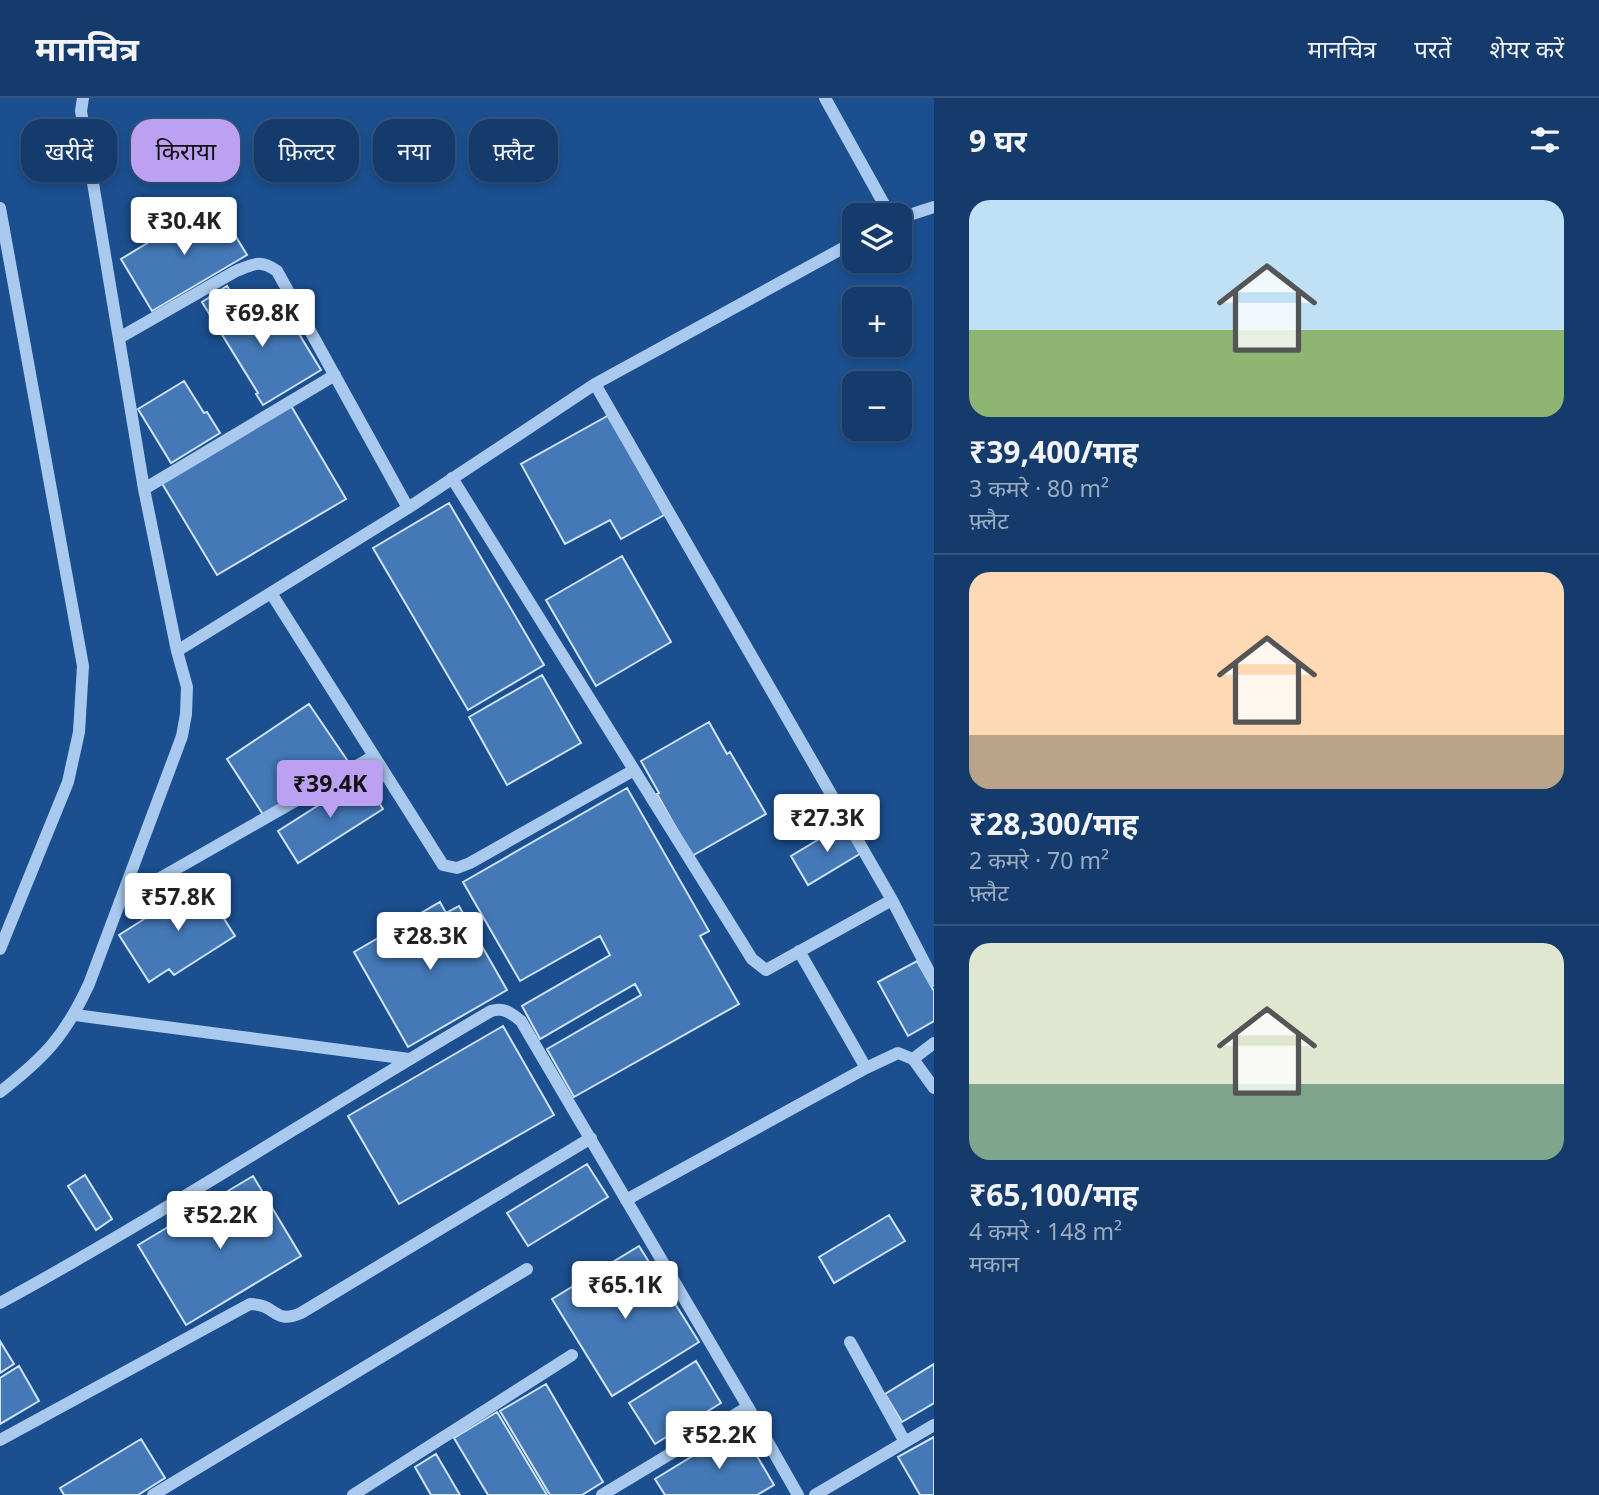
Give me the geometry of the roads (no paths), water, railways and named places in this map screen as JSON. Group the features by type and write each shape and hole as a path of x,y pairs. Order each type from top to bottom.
{"street":[{"path":"0,1092 35,1065 58,1040 75,1015 182,736 186,714 187,687 177,651 144,489 81,111 83,98"},
{"path":"825,98 883,203"},
{"path":"912,214 934,206"},
{"path":"0,208 83,666 79,732 68,782 0,949"},
{"path":"177,651 408,508 595,384 842,249"},
{"path":"119,338 236,271 254,264 266,263 277,271 408,508"},
{"path":"144,489 335,375"},
{"path":"595,384 892,900 928,955 934,981"},
{"path":"452,478 752,959 766,970 892,900"},
{"path":"271,593 443,865 457,868 470,863 634,770"},
{"path":"120,901 374,757"},
{"path":"799,951 866,1068"},
{"path":"0,1303 74,1263 409,1059 491,1011 499,1009 510,1012 521,1021 798,1495"},
{"path":"75,1015 409,1059"},
{"path":"914,1059 934,1043"},
{"path":"626,1200 898,1053 914,1059 929,1077 934,1088"},
{"path":"0,1440 250,1304 261,1304 281,1318 290,1318 301,1313 591,1138"},
{"path":"160,1493 527,1269"},
{"path":"850,1342 905,1442"},
{"path":"354,1495 572,1355"},
{"path":"601,1495 748,1407"},
{"path":"815,1495 934,1425"}]}
